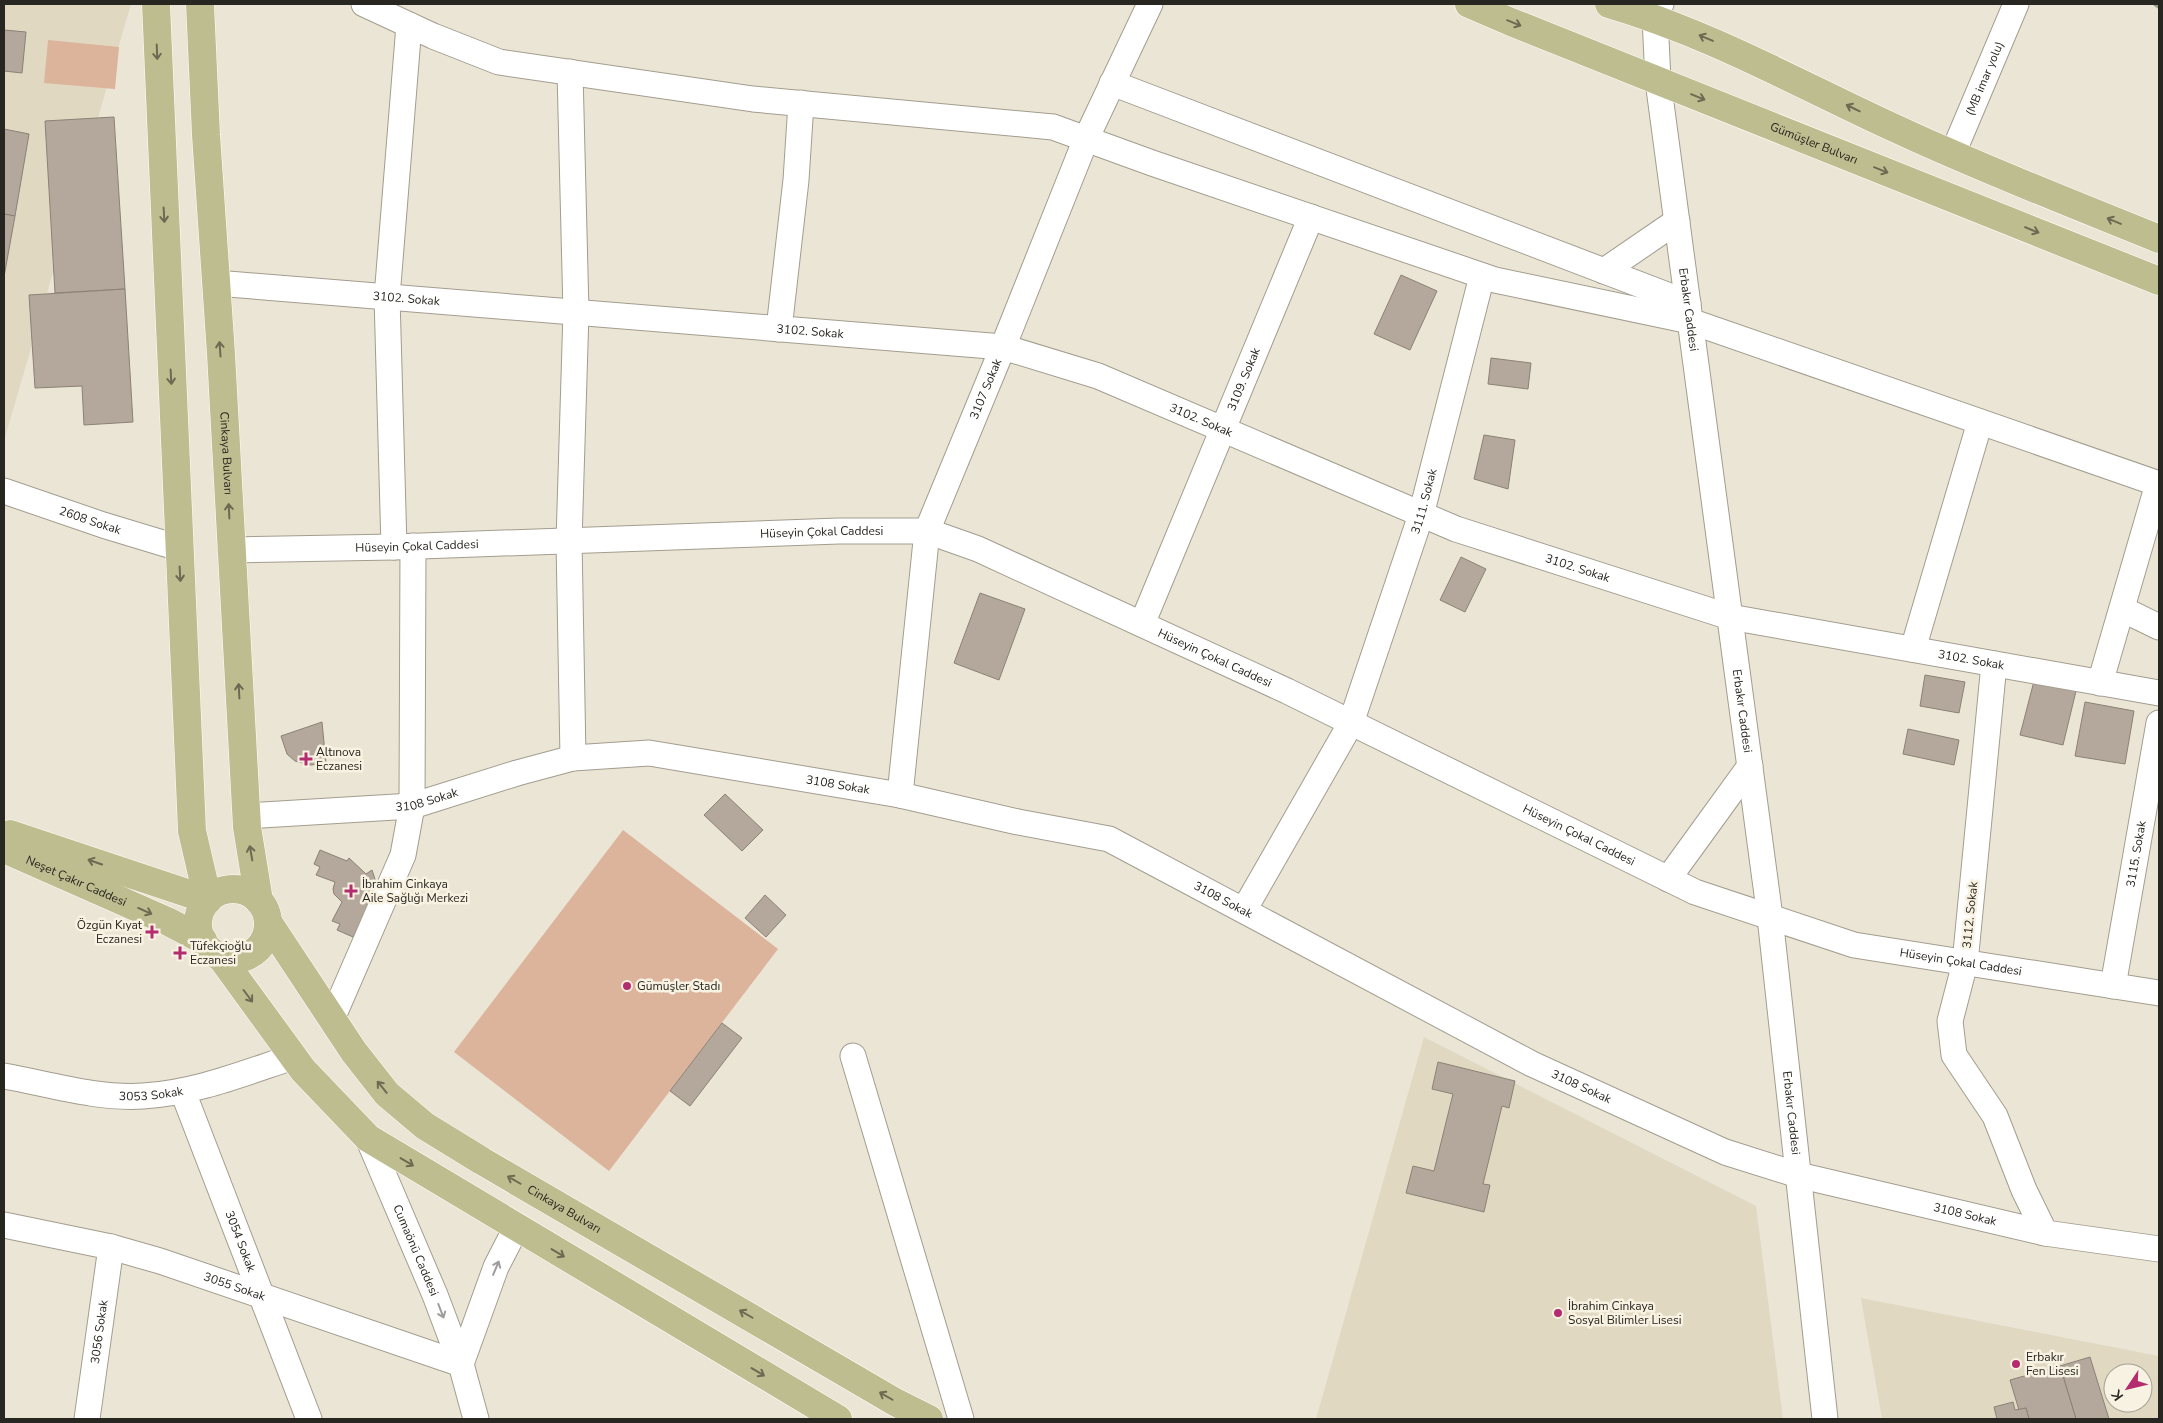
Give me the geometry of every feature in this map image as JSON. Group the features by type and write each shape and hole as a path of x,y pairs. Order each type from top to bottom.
{"main road":[{"path":"156,4 192,831 208,900"},
{"name":"Cinkaya Bulvarı","path":"200,4 246,816 264,911 354,1052 387,1094 425,1126 490,1166 895,1402 929,1419"},
{"name":"Gümüşler Bulvarı","path":"1469,4 2159,281"},
{"path":"1610,4 1658,10 1710,40 1902,132 2159,239"},
{"name":"Neşet Çakır Caddesi","path":"4,832 208,900"},
{"name":"Neşet Çakır Caddesi","path":"4,849 168,921 211,948"},
{"path":"211,948 237,958 254,952 262,944 267,933 264,911 252,895 234,889 215,894 202,909 199,919 199,930 211,948 293,1057 368,1138 838,1419"}],"street":[{"path":"364,4 409,25 499,62 753,99 1053,127 1482,276 1689,312"},
{"name":"3107 Sokak","path":"900,795 927,530 1086,139 1150,4"},
{"name":"(MB imar yolu)","path":"1953,153 2016,4"},
{"name":"Erbakır Caddesi","path":"1658,10 1658,81 1770,917 1825,1419"},
{"path":"332,1019 403,855 412,806 404,546 387,297 409,25"},
{"path":"570,72 576,312 568,541 572,758"},
{"path":"1112,83 1604,271 1689,312 1980,422 2159,484 2100,683"},
{"path":"779,329 796,180 800,103"},
{"name":"3109. Sokak","path":"1142,624 1311,217"},
{"path":"1604,271 1677,221"},
{"name":"3111. Sokak","path":"1244,910 1351,723 1421,515 1482,276"},
{"name":"3102. Sokak","path":"216,283 1003,347 1098,376 1456,530 1730,617 2159,693"},
{"path":"1913,649 1980,422"},
{"name":"2608 Sokak","path":"4,490 103,525 179,548"},
{"name":"Hüseyin Çokal Caddesi","path":"231,550 568,541 839,531 927,530 978,549 1142,624 1351,723 1695,892 1854,945 2159,994"},
{"path":"2122,609 2159,627"},
{"name":"3112. Sokak","path":"1994,664 1965,963 1950,1021 1954,1055 1995,1116 2024,1190 2045,1233"},
{"name":"3115. Sokak","path":"2114,986 2159,723"},
{"name":"3108 Sokak","path":"246,816 412,806 572,758 649,753 900,795 1018,822 1109,839 1532,1064 1725,1152 1798,1175 2045,1233 2159,1249"},
{"path":"1668,879 1750,766"},
{"path":"853,1056 961,1419"},
{"name":"3053 Sokak","path":"4,1076 110,1096 142,1096 183,1092 293,1057"},
{"name":"3054 Sokak","path":"183,1092 310,1419"},
{"name":"Cumaönü Caddesi","path":"368,1138 435,1295 461,1364 476,1419"},
{"name":"3055 Sokak","path":"4,1225 110,1247 160,1261 461,1364"},
{"path":"461,1364 496,1267 516,1228"},
{"name":"3056 Sokak","path":"88,1419 110,1247"}],"shaded area":[{"path":"4,4 131,4 4,441"},
{"path":"48,40 119,47 115,89 44,83"},
{"name":"Gümüşler Stadı","path":"623,830 778,949 609,1171 454,1052"},
{"name":"İbrahim Cinkaya Sosyal Bilimler Lisesi","path":"1424,1037 1756,1206 1783,1419 1316,1419"},
{"name":"Erbakır Fen Lisesi","path":"1861,1298 2159,1356 2159,1419 1882,1419"}],"building":[{"path":"4,30 26,32 22,73 4,71"},
{"path":"114,117 125,289 55,293 45,121"},
{"path":"4,129 29,134 15,216 4,214"},
{"path":"4,214 15,216 4,277"},
{"path":"1401,275 1437,291 1410,350 1374,334"},
{"path":"125,289 133,422 84,425 82,386 35,388 29,295"},
{"path":"1491,358 1531,363 1528,389 1488,384"},
{"path":"1484,435 1515,440 1508,489 1474,479"},
{"path":"1461,557 1486,569 1465,612 1440,600"},
{"path":"980,593 1025,609 999,680 954,663"},
{"path":"1925,675 1965,682 1959,713 1920,706"},
{"path":"2034,681 2076,691 2063,745 2020,735"},
{"path":"2085,702 2134,711 2125,764 2075,756"},
{"path":"322,722 326,763 311,765 295,761 287,754 281,736"},
{"path":"1908,729 1959,740 1954,765 1903,754"},
{"path":"725,794 763,830 742,851 704,815"},
{"name":"İbrahim Cinkaya Aile Sağlığı Merkezi","path":"320,850 347,861 349,858 366,874 372,870 377,885 369,888 369,902 353,937 337,930 340,924 332,921 342,902 334,894 335,882 316,875 320,867 314,864"},
{"path":"765,895 786,915 766,937 745,918"},
{"path":"722,1023 742,1038 690,1106 670,1091"},
{"path":"1438,1062 1515,1081 1509,1108 1502,1106 1483,1184 1490,1185 1484,1212 1406,1193 1413,1166 1434,1171 1453,1094 1432,1089"},
{"path":"2090,1357 2103,1399 2103,1413 2107,1413 2109,1419 2076,1419 2060,1366"},
{"path":"2060,1366 2076,1419 2029,1419 2026,1408 2019,1410 2010,1380"},
{"path":"2013,1402 2015,1410 2026,1408 2029,1419 1997,1419 1994,1407"}],"place":[{"name":"Altınova Eczanesi","path":"306,759"},
{"name":"İbrahim Cinkaya Aile Sağlığı Merkezi","path":"351,891"},
{"name":"Özgün Kıyat Eczanesi","path":"152,932"},
{"name":"Tüfekçioğlu Eczanesi","path":"180,953"},
{"name":"Gümüşler Stadı","path":"627,986"},
{"name":"İbrahim Cinkaya Sosyal Bilimler Lisesi","path":"1558,1313"},
{"name":"Erbakır Fen Lisesi","path":"2016,1364"}]}
